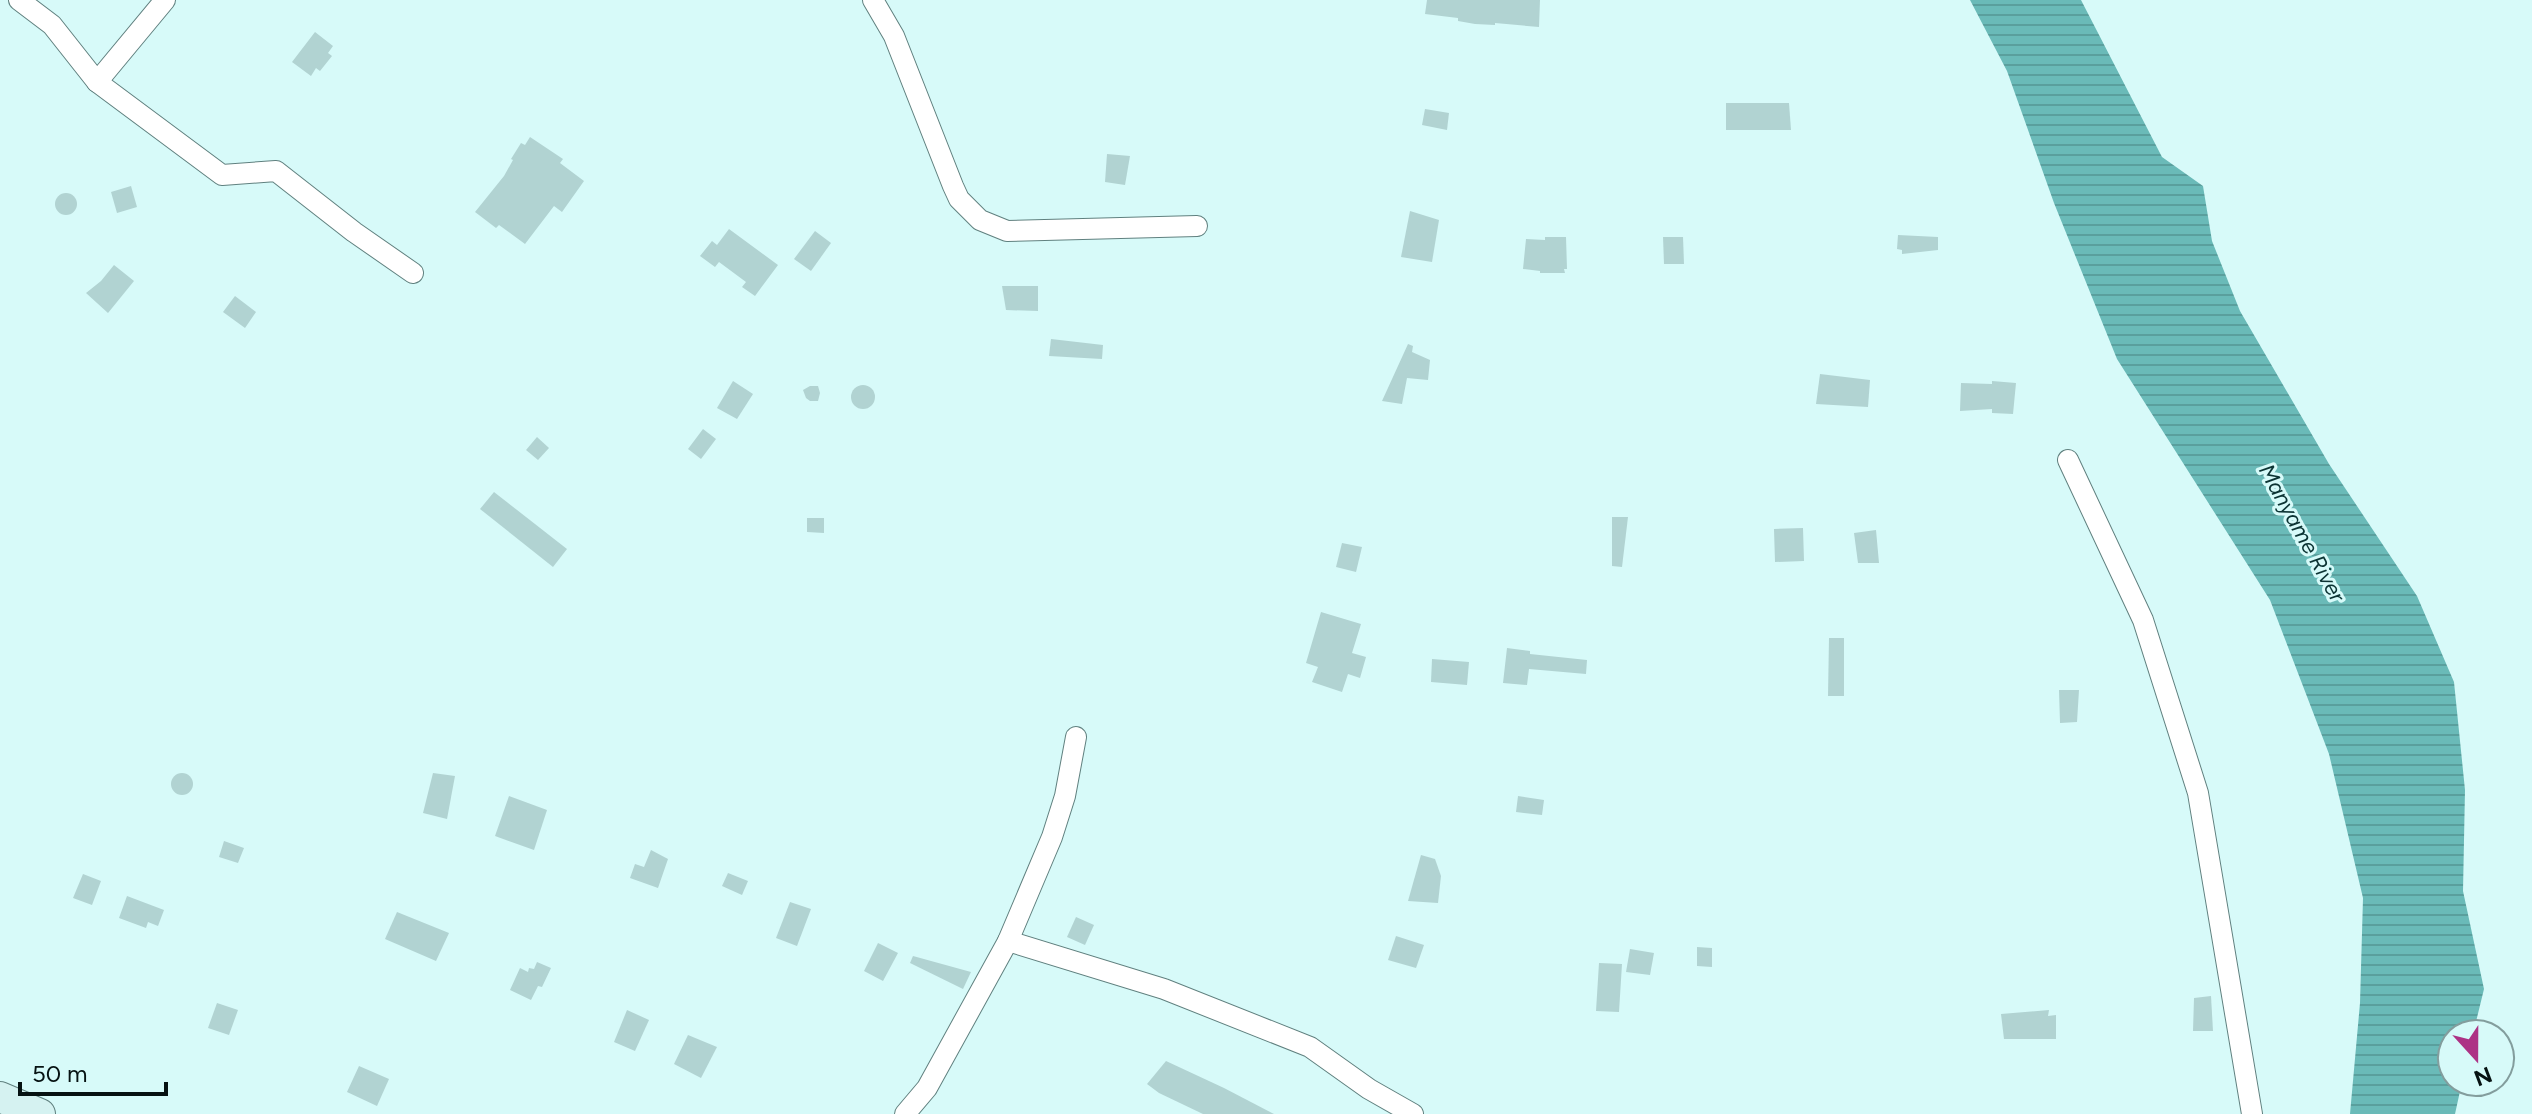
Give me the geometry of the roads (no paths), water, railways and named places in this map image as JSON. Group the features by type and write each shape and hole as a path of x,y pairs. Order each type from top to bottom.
{"main road":[{"path":"0,1097 40,1114"}],"street":[{"path":"19,0 52,25 97,82 222,175 276,171 413,273"},
{"path":"97,82 165,0"},
{"path":"873,0 894,36 959,199 980,220 1007,231 1022,232 1197,226"},
{"path":"2068,460 2143,620 2198,793 2252,1114"},
{"path":"905,1114 927,1088 1008,941 1052,837 1065,796 1076,737"},
{"path":"1008,941 1164,989 1310,1047 1369,1089 1413,1114"}],"water":[{"name":"Manyame River","path":"1970,0 2081,0 2162,157 2203,186 2212,241 2240,311 2329,464 2417,596 2454,682 2465,790 2463,891 2484,989 2477,1018 2436,1018 2436,1098 2458,1098 2455,1114 2350,1114 2360,1003 2363,898 2329,754 2270,600 2117,359 2054,203 2007,71"}]}
